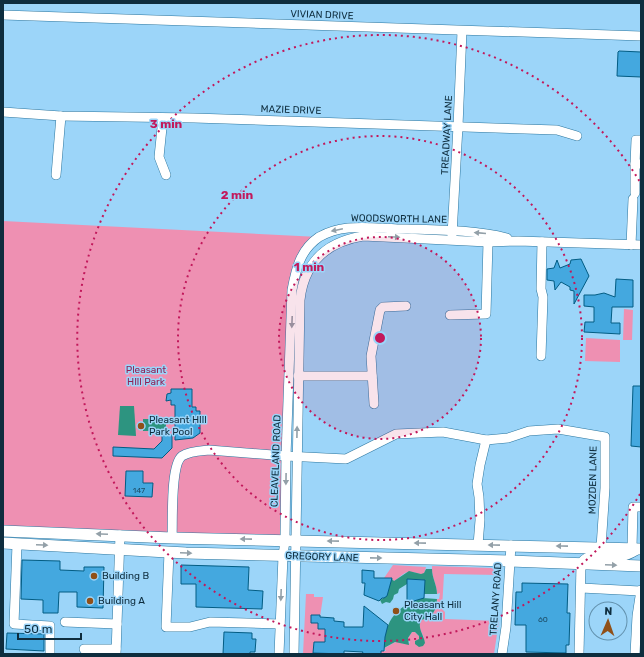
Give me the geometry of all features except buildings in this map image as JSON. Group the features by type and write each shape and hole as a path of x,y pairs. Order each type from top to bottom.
{"main road":[{"name":"GREGORY LANE","path":"3,531 172,538 637,548"},
{"name":"GREGORY LANE","path":"3,543 169,552 641,566"},
{"path":"582,564 584,560 590,558 597,556 620,556 628,554 637,548"}],"street":[{"name":"VIVIAN DRIVE","path":"3,14 641,36"},
{"name":"TREADWAY LANE","path":"452,235 462,31"},
{"name":"MAZIE DRIVE","path":"3,112 61,116 458,126 557,130 577,136"},
{"path":"56,175 61,116"},
{"path":"163,118 159,157 166,175"},
{"path":"631,245 634,196 638,164 636,140 641,140"},
{"name":"WOODSWORTH LANE","path":"296,269 310,245 319,237 329,232 349,228 452,235 488,242 518,241 641,245"},
{"name":"WOODSWORTH LANE","path":"304,280 318,256 350,238 363,236 491,234 518,241"},
{"path":"319,237 328,249"},
{"path":"450,315 486,314 488,242"},
{"path":"541,356 543,297 541,289 542,242"},
{"name":"CLEAVELAND ROAD","path":"294,654 295,556 290,540 286,456 292,290 296,269"},
{"name":"CLEAVELAND ROAD","path":"279,654 283,556 290,540 296,457 300,300 304,280"},
{"path":"374,404 371,356 380,310 383,307 406,306"},
{"path":"298,376 372,376"},
{"name":"MOZDEN LANE","path":"172,538 175,472 178,461 182,456 196,451 209,450 296,457 346,459 396,434 443,432 486,440 508,438 529,431 558,429 605,437 605,488 601,547"},
{"path":"478,545 480,520 477,484 486,440"},
{"path":"637,548 633,507 641,507"},
{"path":"84,649 116,652 120,535"},
{"path":"17,544 14,624 50,626 50,654"},
{"name":"TRELANY ROAD","path":"502,654 506,627 511,545"},
{"path":"169,552 166,627 190,627 210,622 280,624"},
{"path":"579,654 582,564"},
{"path":"581,588 640,591 635,654"},
{"path":"65,622 117,624"}],"green space":[{"name":"Pleasant HIll Park","path":"3,221 319,237 296,269 285,540 3,531"},
{"path":"624,309 633,310 632,340 623,340"},
{"path":"586,338 620,340 620,362 585,361"},
{"path":"393,565 426,567 424,574 408,572 394,581 391,578 384,578"},
{"path":"432,566 491,568 496,570 499,575 444,574 442,609 445,612 445,619 499,621 494,654 381,654 381,651 386,651 384,648 394,643 410,643 408,638 412,632 415,632 419,636 419,639 424,638 420,627 421,620 433,613 440,593 437,594 432,574"},
{"path":"306,594 314,594 314,597 323,597 320,617 311,615 311,623 318,623 318,629 325,629 328,642 314,642 313,653 320,654 303,654"}],"shaded area":[{"path":"120,406 134,406 136,436 118,435"},
{"path":"143,419 166,419 166,431 143,431"},
{"path":"426,569 432,569 437,594 424,594 425,580 407,579 407,584 399,589 398,593 394,595 390,603 386,602 382,604 380,600 387,596 391,578 394,581 409,571 421,574 424,573"},
{"path":"423,598 437,599 436,607 433,613 421,620 420,623 420,629 425,643 423,646 419,647 415,644 415,641 419,639 419,636 415,632 412,632 408,638 409,645 395,642 384,648 387,629 394,615 406,605"}],"place":[{"name":"Pleasant HIll Park Pool","path":"141,426"},
{"name":"Building B","path":"94,576"},
{"name":"Building A","path":"90,601"},
{"name":"Pleasant Hill City Hall","path":"396,611"}]}
